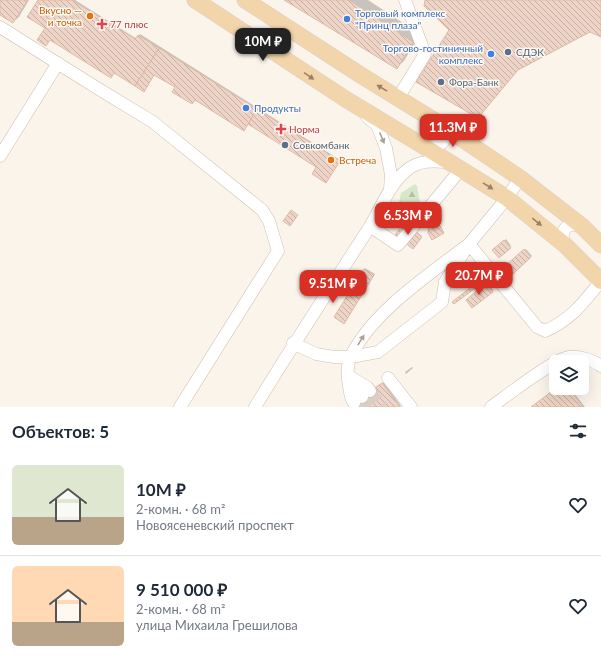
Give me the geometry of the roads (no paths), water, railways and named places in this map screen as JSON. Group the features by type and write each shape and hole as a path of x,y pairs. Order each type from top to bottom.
{"main road":[{"path":"195,0 347,100 507,198 565,245 601,281"},
{"path":"245,0 440,124 520,178 583,227 601,245"}],"street":[{"path":"398,98 426,54 405,0"},
{"path":"0,27 153,122 262,210 269,221 278,251 180,407"},
{"path":"0,156 58,63"},
{"path":"347,100 377,125 386,148 391,175 390,189"},
{"path":"425,147 437,146 443,142 444,134 440,124"},
{"path":"255,407 293,344 370,226 390,189 401,174 415,165 430,161 455,166 398,245 370,226"},
{"path":"293,344 316,354 334,357 351,357 378,352 442,302 445,282 469,244 507,198 520,178"},
{"path":"565,245 562,234 564,229 573,225 583,227"},
{"path":"469,244 537,327 545,331 558,325 577,310 601,281"},
{"path":"334,357 347,375 367,387 362,397 351,398 347,375 351,357 368,328 411,288 469,244"},
{"path":"491,407 555,362 569,357 581,358 595,361 601,366"},
{"path":"388,378 411,407"}],"tunnel":[{"path":"370,391 382,407"},
{"path":"362,397 370,407"}],"place":[{"name":"Вкусно — и точка","path":"90,16"},
{"name":"Торговый комплекс \"Принц плаза\"","path":"347,19"},
{"name":"77 плюс","path":"102,24"},
{"name":"СДЭК","path":"508,52"},
{"name":"Торгово-гостиничный комплекс","path":"491,54"},
{"name":"Фора-Банк","path":"441,82"},
{"name":"Продукты","path":"246,108"},
{"name":"Норма","path":"281,129"},
{"name":"Совкомбанк","path":"285,145"},
{"name":"Встреча","path":"331,160"}]}
